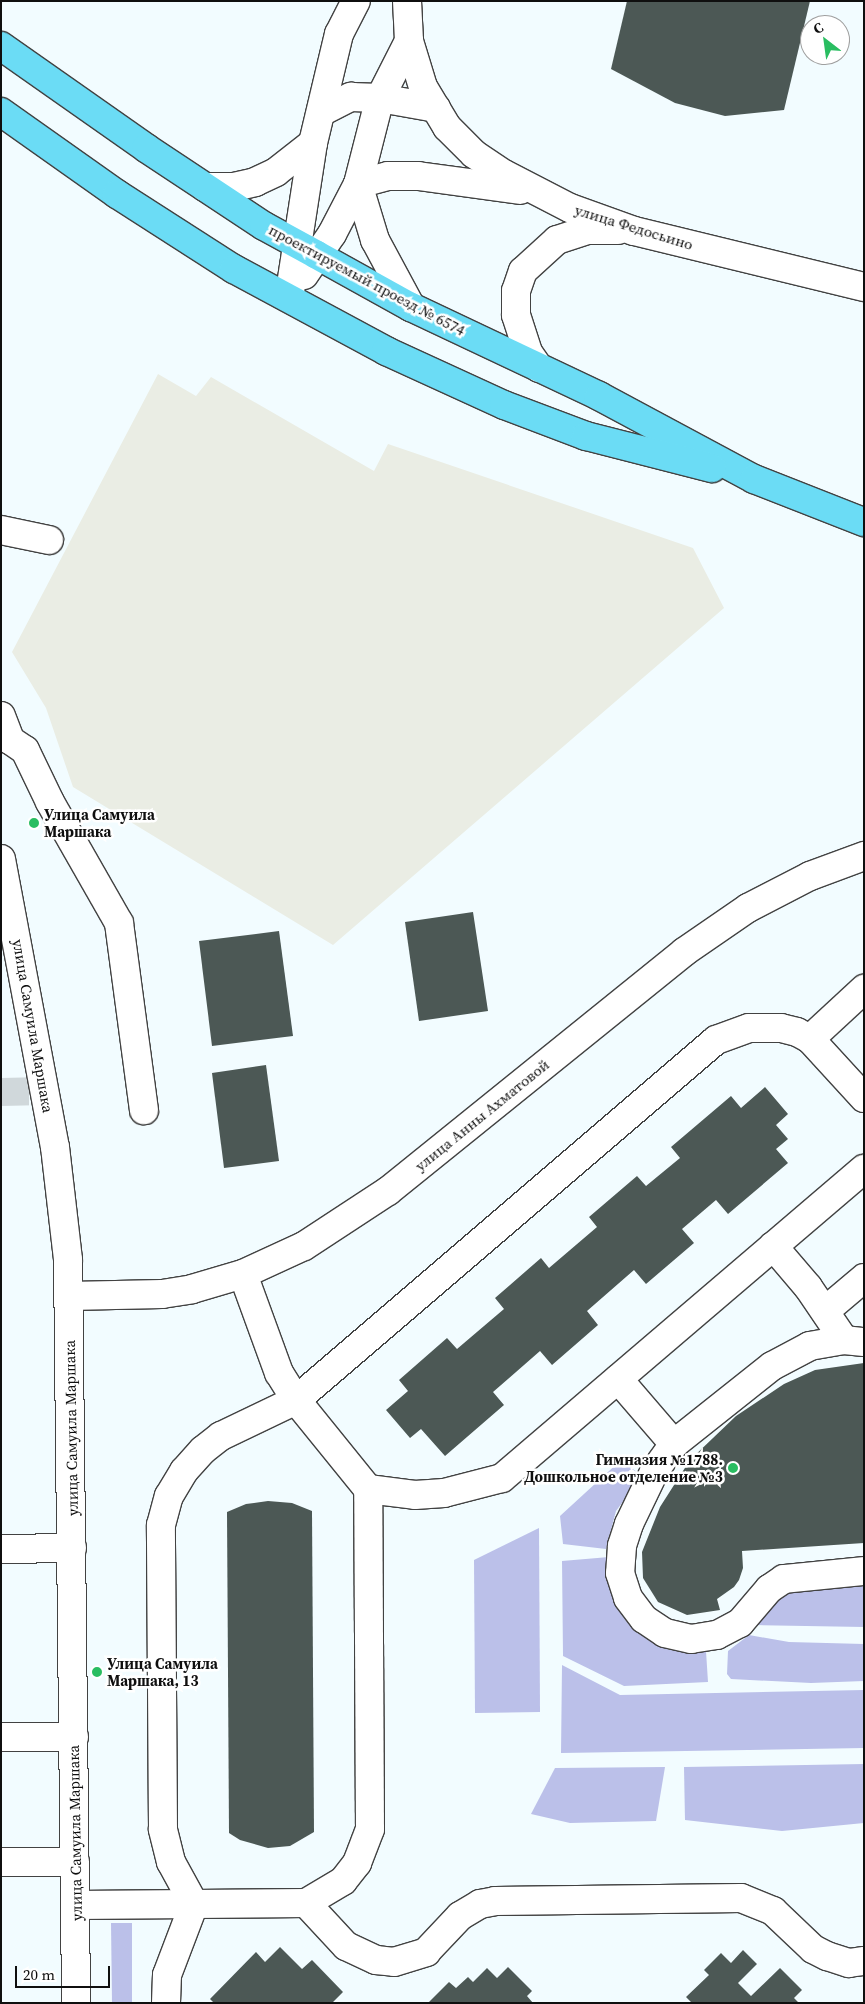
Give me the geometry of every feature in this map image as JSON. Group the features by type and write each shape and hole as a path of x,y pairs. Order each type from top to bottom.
{"main road":[{"name":"проектируемый проезд № 6574","path":"1,46 205,187 307,250 411,307 539,368 754,479 864,522"},
{"name":"проектируемый проезд № 6574","path":"1,112 125,199 234,269 386,351 514,408 586,436 754,479"}],"street":[{"path":"307,250 313,143 339,34 356,1"},
{"name":"улица Федосьино","path":"407,1 409,41 420,81 447,127 474,154 537,193 634,230 864,287"},
{"path":"289,298 307,250 358,184 380,98 409,41"},
{"path":"321,112 351,97 380,98 436,108"},
{"path":"205,187 234,187 256,182 276,172 313,143"},
{"path":"358,184 388,176 418,176 537,193"},
{"path":"358,184 375,240 411,307"},
{"path":"539,368 528,352 516,315 516,291 523,271 557,240 588,230 634,230"},
{"path":"1,530 49,540"},
{"path":"1,716 10,740 25,750 50,802 119,924 144,1110"},
{"name":"улица Анны Ахматовой","path":"70,1296 162,1294 243,1274 304,1246 388,1191 684,952 748,908 810,876 864,856"},
{"name":"улица Самуила Маршака","path":"1,859 55,1147 65,1213 70,1296 76,2003"},
{"path":"810,1039 864,989"},
{"path":"166,2003 167,1975 194,1904 171,1862 163,1830 161,1526 169,1496 184,1472 203,1450 221,1436 296,1400 716,1040 750,1028 766,1027 781,1028 810,1039 864,1098"},
{"path":"368,1489 415,1495 444,1494 502,1478 864,1169"},
{"path":"773,1246 825,1311 854,1341"},
{"path":"75,1905 306,1903 343,1881 357,1864 370,1829 368,1489 296,1400 269,1352 243,1274"},
{"path":"825,1311 864,1278"},
{"path":"854,1341 810,1346 772,1366 674,1444 638,1502 622,1546 620,1573 628,1598 644,1619 666,1633 683,1637 717,1635 740,1623 769,1589 784,1579 864,1571"},
{"path":"618,1379 674,1444"},
{"path":"1,1548 72,1548"},
{"path":"1,1737 74,1736"},
{"path":"1,1862 75,1862"},
{"path":"306,1903 346,1946 376,1960 394,1962 426,1952 460,1916 480,1904 495,1901 740,1898 773,1911 814,1949 827,1956 849,1962 864,1961"}],"shaded area":[{"path":"158,374 196,396 211,377 374,471 388,444 693,548 724,608 333,945 73,787 46,708 12,652"},
{"path":"621,1460 642,1476 616,1511 606,1549 563,1544 560,1516"},
{"path":"539,1528 540,1712 475,1713 474,1560"},
{"path":"609,1557 611,1591 624,1618 636,1632 669,1650 706,1651 708,1682 624,1686 563,1656 562,1561"},
{"path":"864,1586 864,1627 755,1625 786,1590"},
{"path":"749,1635 789,1642 864,1644 864,1681 811,1683 731,1679 727,1674 728,1651"},
{"path":"562,1665 620,1695 864,1690 864,1748 561,1753"},
{"path":"864,1764 864,1823 782,1831 685,1820 684,1767"},
{"path":"665,1767 656,1821 570,1823 531,1814 555,1768"},
{"path":"111,1923 132,1923 132,2003 112,2003"}],"building":[{"path":"627,1 810,1 807,15 800,15 800,43 784,110 725,116 675,103 611,69"},
{"path":"473,912 488,1011 419,1021 405,922"},
{"path":"279,931 293,1036 212,1046 199,941"},
{"path":"266,1065 279,1161 224,1168 212,1073"},
{"path":"765,1087 788,1114 776,1125 788,1139 776,1149 788,1163 728,1214 716,1200 682,1229 694,1243 646,1284 634,1270 587,1311 598,1325 552,1365 540,1351 493,1392 504,1405 445,1456 421,1429 410,1438 386,1410 408,1391 399,1380 447,1338 457,1349 504,1309 495,1298 541,1258 549,1268 597,1227 589,1217 637,1176 646,1186 680,1158 671,1147 731,1096 741,1108"},
{"path":"864,1363 864,1543 742,1551 743,1568 739,1580 734,1587 717,1599 720,1610 687,1615 658,1602 643,1578 642,1552 660,1507 690,1460 736,1416 784,1384 815,1370"},
{"path":"268,1501 292,1503 312,1511 314,1832 290,1846 268,1848 240,1840 229,1833 227,1512 246,1504"},
{"path":"280,1947 302,1969 312,1960 343,1992 332,2003 214,2003 210,1999 256,1952 265,1962"},
{"path":"743,1950 757,1964 738,1983 751,1996 780,1968 802,1990 794,1998 799,2003 692,2003 686,1997 709,1975 704,1970 721,1953 731,1963"},
{"path":"508,1967 532,1991 527,1996 533,2003 428,2003 449,1982 456,1988 468,1977 473,1982 487,1968 497,1978"}],"tunnel":[{"path":"1,1092 45,1091"}],"place":[{"name":"Улица Самуила Маршака","path":"34,823"},
{"name":"Гимназия №1788. Дошкольное отделение №3","path":"733,1468"},
{"name":"Улица Самуила Маршака, 13","path":"97,1672"}]}
